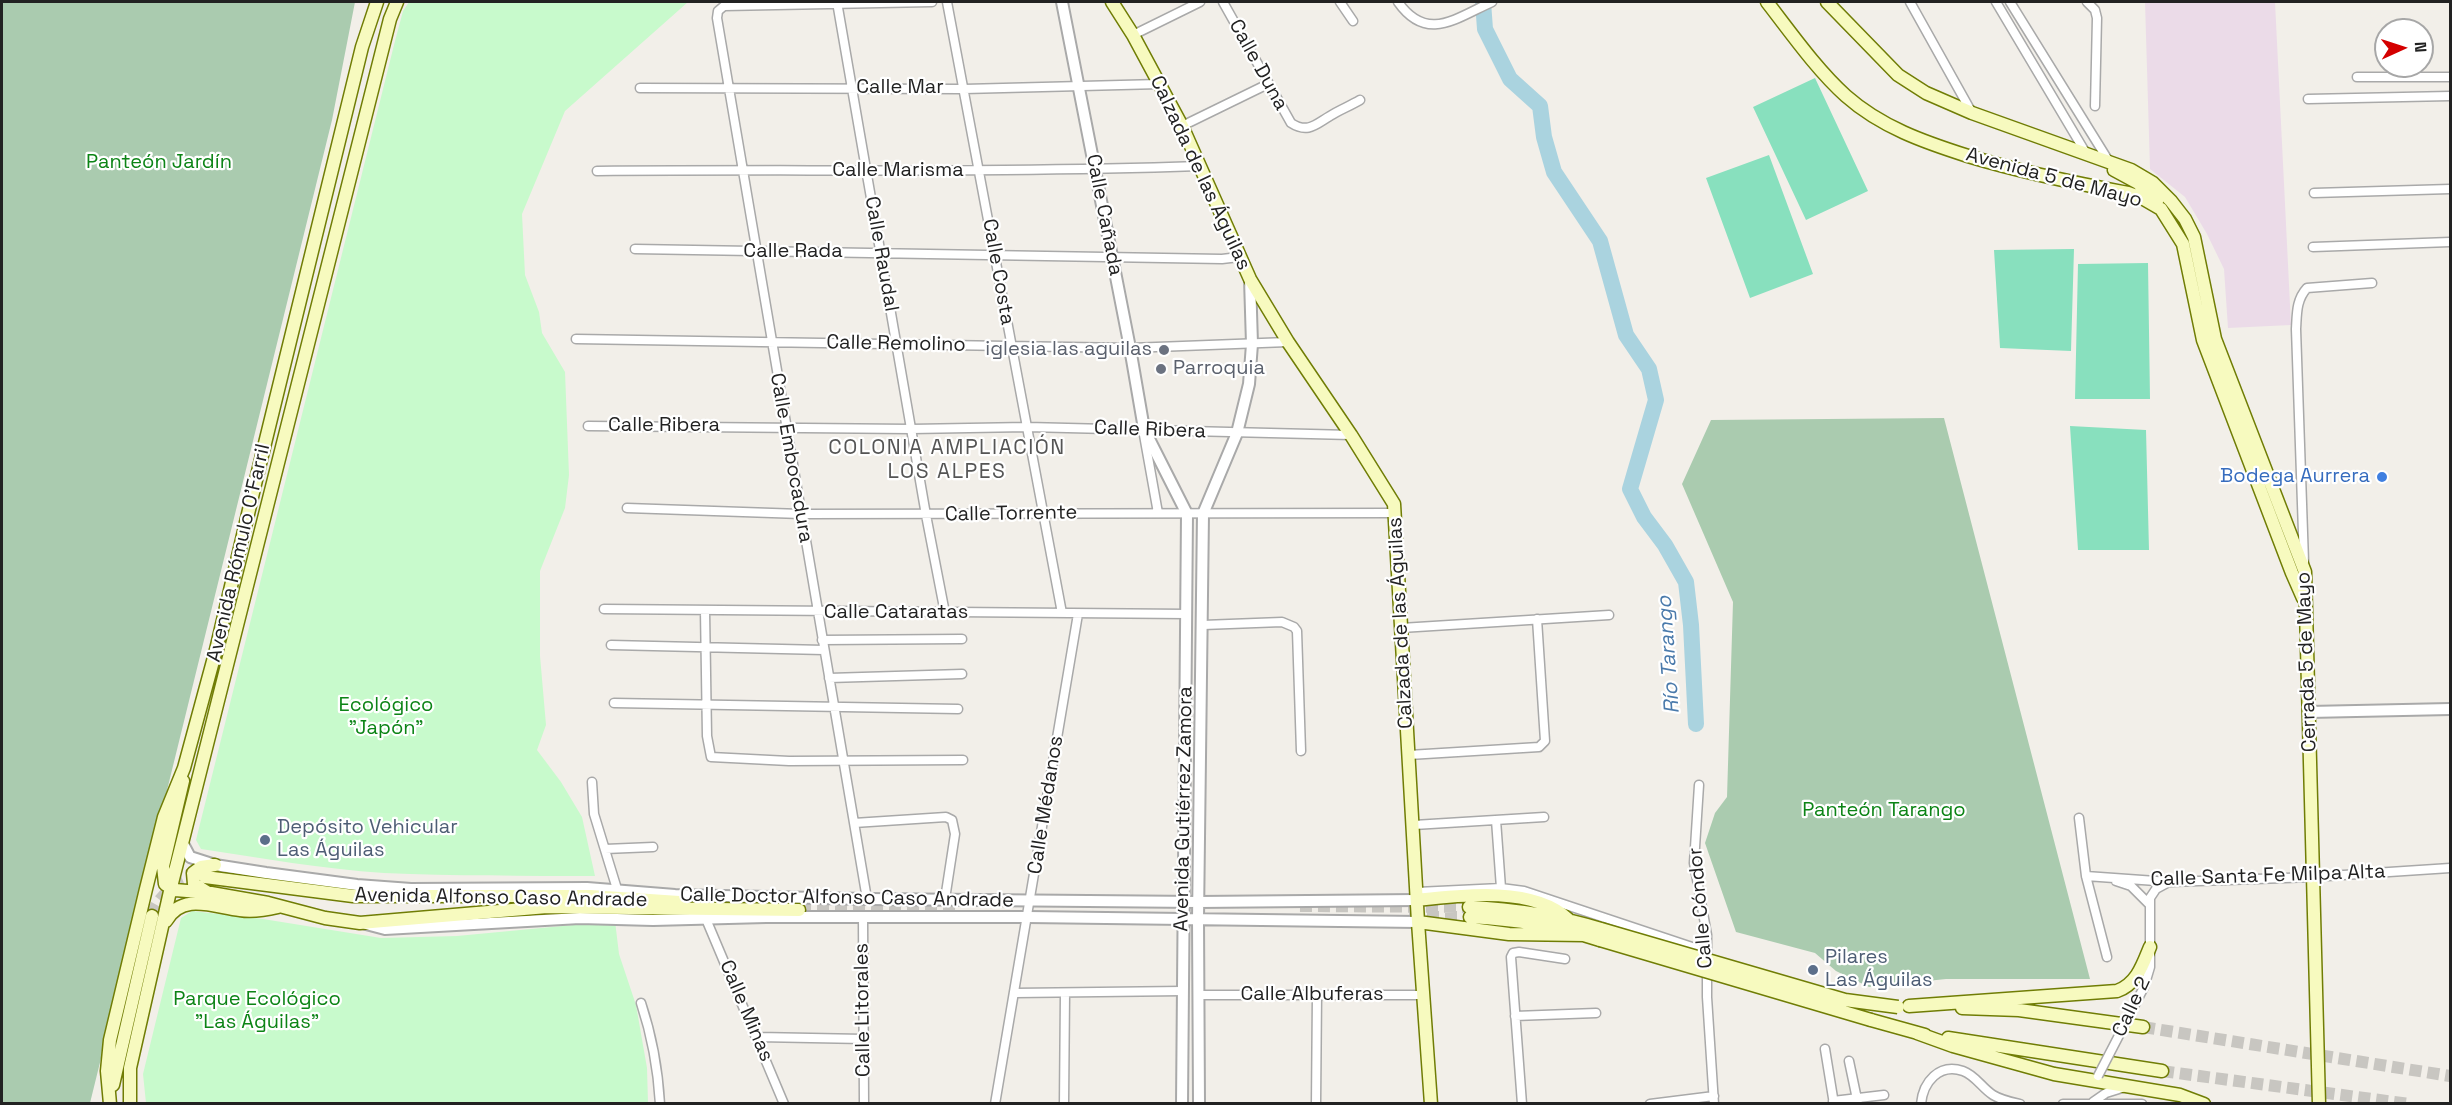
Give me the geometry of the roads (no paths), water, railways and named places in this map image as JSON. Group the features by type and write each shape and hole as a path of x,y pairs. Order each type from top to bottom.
{"main road":[{"name":"Avenida Rómulo O'Farril","path":"111,1104 107,1071 110,1040 164,816 184,768 201,709 359,58 377,2"},
{"name":"Avenida Rómulo O'Farril","path":"130,1104 130,1068 171,887 387,30 397,2"},
{"name":"Calzada de las Águilas","path":"1112,2 1133,35 1182,126 1250,279 1288,342 1386,488 1395,513 1418,922 1431,1104"},
{"name":"Avenida 5 de Mayo","path":"1767,2 1797,41 1846,95 1899,131 1931,144 2021,172 2128,193 2161,209 2184,244 2203,340 2232,400 2305,572"},
{"name":"Avenida 5 de Mayo","path":"1827,2 1898,75 1926,93 1972,113 2131,170 2153,183 2185,219 2194,237 2215,339 2232,400 2292,573 2304,599"},
{"path":"2087,155 2138,183 2161,209"},
{"name":"Cerrada 5 de Mayo","path":"2305,572 2319,1104"},
{"path":"201,709 216,715"},
{"path":"171,887 165,884 163,866 182,790 184,768"},
{"path":"211,893 198,888 192,876 196,869 215,866"},
{"name":"Avenida Alfonso Caso Andrade","path":"171,887 181,891 211,893 281,907 325,918 360,922 547,907 799,907 590,896 353,896 205,877"},
{"path":"432,889 446,896"},
{"path":"465,896 476,889"},
{"path":"1417,896 1507,896 1532,901 1560,911 1568,919"},
{"path":"162,927 170,915 182,904 192,903 242,911 281,907"},
{"path":"1585,935 1532,922 1470,912 1506,909 1568,919 1600,934 1871,1020 2054,1074 2097,1079 2124,1087 2180,1095 2204,1104"},
{"path":"111,1104 113,1080 152,916"},
{"path":"1418,922 1509,934 1600,934 1845,1000 1903,1007 2019,1010 2143,1027"},
{"path":"1903,1007 2117,991 2134,979 2150,947"},
{"path":"1917,1034 2162,1071"}],"street":[{"path":"837,3 932,2"},
{"name":"Calle Costa","path":"947,2 1045,512 1062,613"},
{"name":"Calle Cañada","path":"1062,2 1130,348 1158,513"},
{"path":"1133,35 1200,2"},
{"name":"Calle Duna","path":"1223,2 1292,123 1304,129 1318,125 1329,116 1360,100"},
{"path":"1340,2 1353,21"},
{"path":"1398,2 1408,14 1420,23 1430,26 1442,25 1492,2"},
{"path":"1910,2 1972,113"},
{"path":"1996,2 2087,155"},
{"path":"2010,2 2108,160"},
{"path":"2087,2 2096,10 2097,18 2095,106"},
{"name":"Calle Embocadura","path":"837,3 724,6 718,11 717,18 867,899"},
{"name":"Calle Raudal","path":"837,3 945,613"},
{"path":"2356,77 2451,77"},
{"name":"Calle Mar","path":"640,88 964,89 1160,84"},
{"path":"1182,126 1268,84"},
{"path":"2308,99 2451,96"},
{"name":"Calle Marisma","path":"597,171 744,169 980,171 1199,166"},
{"path":"2314,193 2449,189"},
{"path":"2313,247 2451,242"},
{"name":"Calle Rada","path":"635,249 1222,259 1239,257"},
{"path":"1203,514 1237,433 1249,384 1252,344 1250,279"},
{"name":"Cerrada 5 de Mayo","path":"2305,572 2296,329 2298,306 2301,294 2307,288 2372,283"},
{"name":"Calle Remolino","path":"576,339 1130,348 1288,342"},
{"name":"Calle Ribera","path":"588,426 911,429 1027,427 1351,435"},
{"name":"Calle Cañada","path":"1144,429 1187,514"},
{"name":"Calle Torrente","path":"627,508 801,514 926,515 1045,512 1395,513"},
{"name":"Avenida Gutiérrez Zamora","path":"1182,1104 1187,514"},
{"name":"Avenida Gutiérrez Zamora","path":"1199,1104 1198,902 1203,514"},
{"name":"Calle Cataratas","path":"604,609 818,613 1187,614"},
{"path":"705,611 709,753 714,758 789,761 963,760"},
{"name":"Calle Médanos","path":"995,1104 1078,614"},
{"path":"1401,628 1609,615"},
{"path":"1409,754 1539,747 1545,741 1537,619"},
{"path":"1203,625 1282,622 1294,627 1297,631 1302,751"},
{"path":"822,639 962,639"},
{"path":"611,645 824,650"},
{"path":"1186,666 1202,666"},
{"path":"829,678 962,674"},
{"path":"614,703 958,709"},
{"path":"2309,712 2451,709"},
{"path":"592,782 594,814 617,889"},
{"name":"Calle Cóndor","path":"1699,784 1694,863 1707,935 1707,997 1714,1100"},
{"path":"854,823 946,817 952,820 955,834 945,900"},
{"path":"1413,825 1544,817"},
{"path":"2079,818 2086,876 2107,957"},
{"path":"1496,820 1501,888"},
{"name":"Calle Doctor Alfonso Caso Andrade","path":"182,842 190,857 215,866 357,885 432,889 547,887 617,889 675,895 1184,902 1417,896"},
{"path":"606,849 653,847"},
{"name":"Calle Santa Fe Milpa Alta","path":"2086,876 2170,882 2313,878 2451,868"},
{"path":"2099,876 2131,886 2149,904 2156,889 2170,882"},
{"path":"1417,896 1501,888 1543,897 1707,952"},
{"name":"Calle 2","path":"2093,1103 2097,1079 2149,974 2149,904"},
{"name":"Calle Litorales","path":"863,917 864,1104"},
{"name":"Calle Doctor Alfonso Caso Andrade","path":"360,922 385,929 580,918 1028,917 1418,922"},
{"name":"Calle Minas","path":"706,919 784,1104"},
{"path":"1522,1104 1510,962 1514,953 1519,952 1565,959"},
{"path":"1015,993 1183,991"},
{"path":"1064,1104 1065,993"},
{"path":"1316,1104 1317,994"},
{"name":"Calle Albuferas","path":"1199,995 1424,995"},
{"path":"641,1003 658,1072 660,1104"},
{"path":"1515,1016 1596,1013"},
{"path":"758,1038 864,1039"},
{"path":"1825,1049 1834,1102 1884,1095"},
{"path":"1849,1061 1858,1100"},
{"path":"1921,1104 1922,1090 1928,1081 1939,1073 1950,1070 1962,1071 1971,1076 1993,1099 2020,1104"},
{"path":"2093,1103 2106,1093 2124,1087"},
{"path":"1650,1104 1714,1100"},
{"path":"2063,1104 2142,1103"}],"waterway":[{"name":"Río Tarango","path":"1483,2 1485,29 1510,79 1540,106 1544,137 1554,172 1600,241 1626,335 1649,369 1656,400 1630,489 1644,517 1665,545 1686,582 1691,625 1696,724"}],"tunnel":[{"path":"152,916 159,901 171,889 186,881 203,877"},
{"path":"1300,906 1469,907"},
{"path":"799,910 957,912"},
{"path":"1409,917 1470,917"},
{"path":"2143,1027 2450,1076"},
{"path":"2162,1071 2410,1104"}],"place":[{"name":"iglesia las aguilas","path":"1164,350"},
{"name":"Parroquia","path":"1161,369"},
{"name":"Bodega Aurrera","path":"2382,477"},
{"name":"Depósito Vehicular Las Águilas","path":"265,840"},
{"name":"Pilares Las Águilas","path":"1813,970"}],"district":[{"name":"COLONIA AMPLIACIÓN LOS ALPES","path":"947,460"}],"park label":[{"name":"Panteón Jardín","path":"159,163"},
{"name":"Ecológico \"Japón\"","path":"386,718"},
{"name":"Panteón Tarango","path":"1884,811"},
{"name":"Parque Ecológico \"Las Águilas\"","path":"257,1012"}]}
